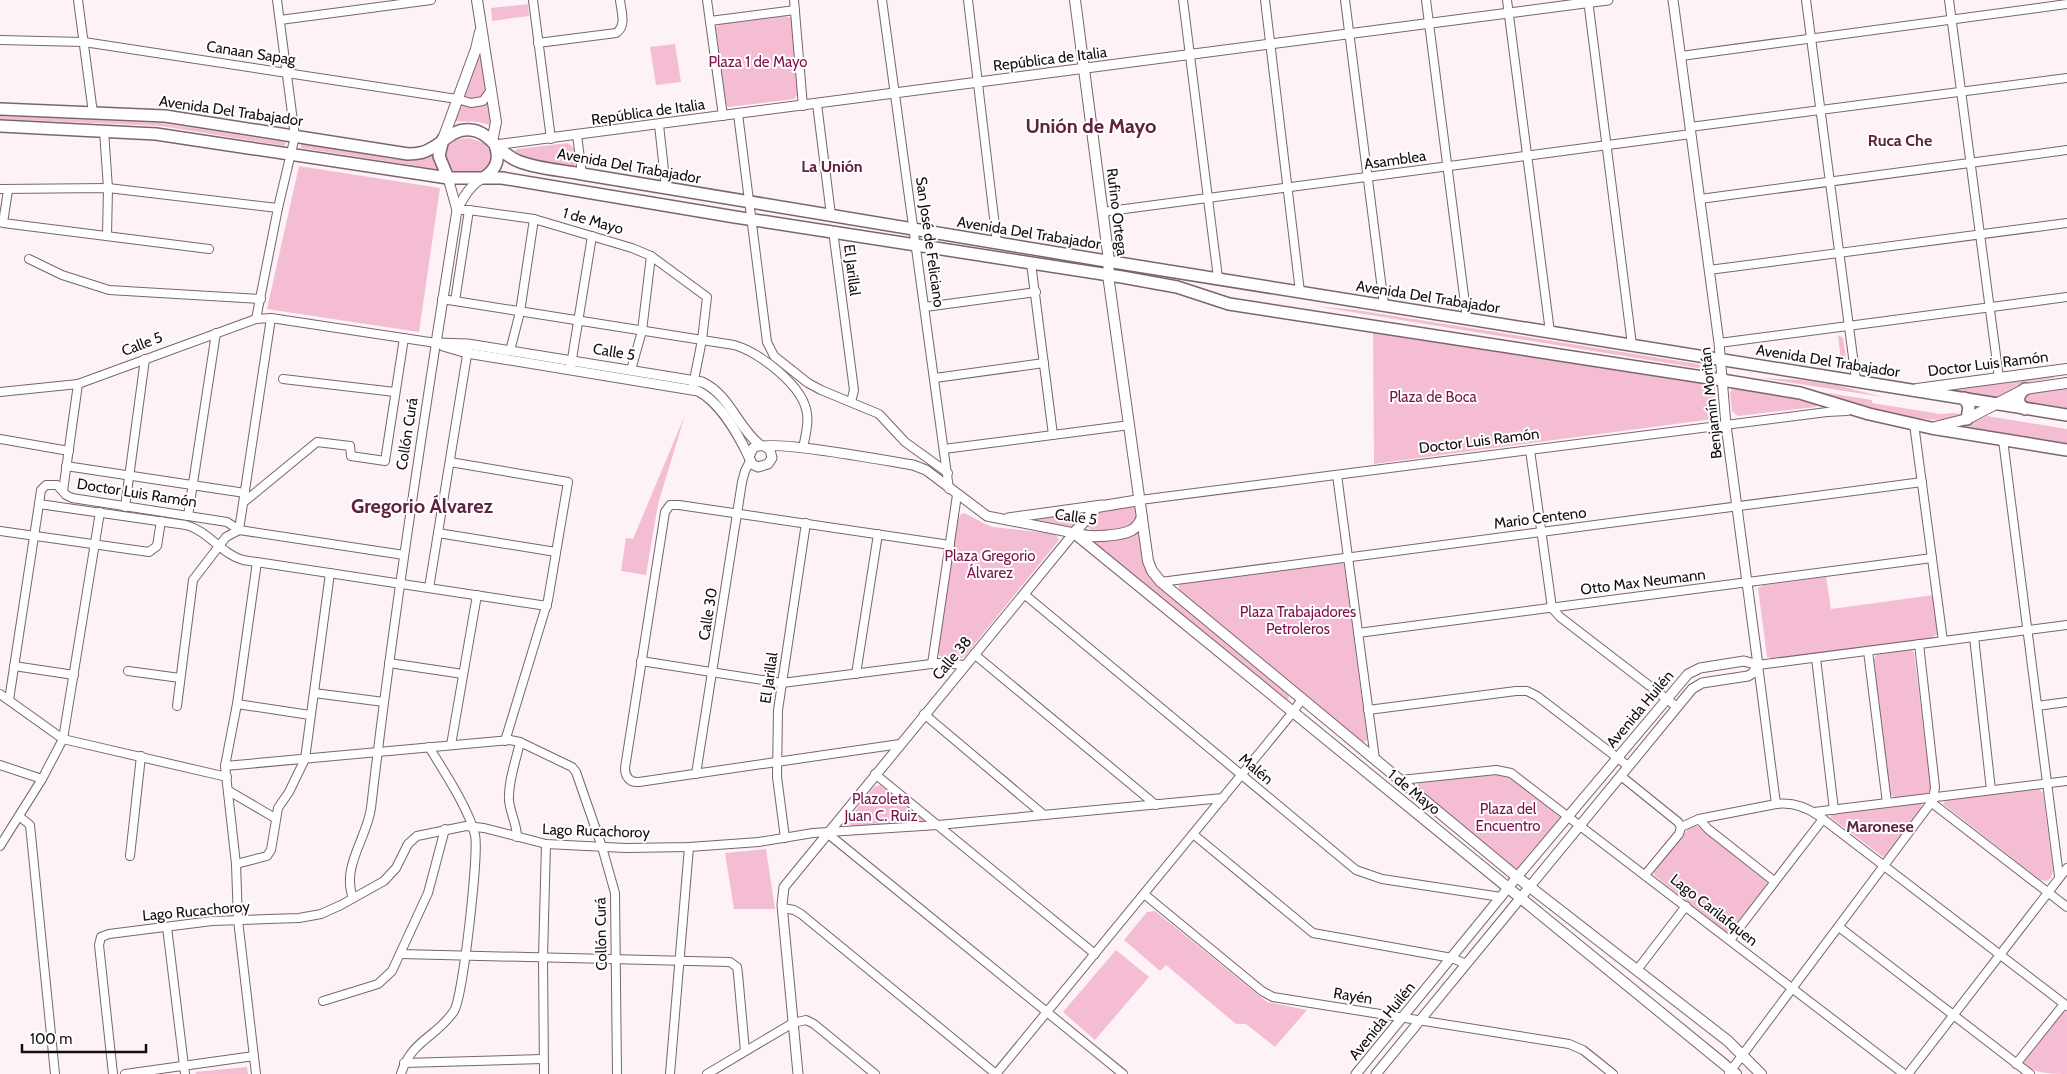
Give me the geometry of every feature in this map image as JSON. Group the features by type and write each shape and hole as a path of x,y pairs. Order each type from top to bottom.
{"main road":[{"name":"Collón Curá","path":"477,0 496,126 493,143 498,154 497,163 493,170 485,177"},
{"name":"Rufino Ortega","path":"1075,0 1108,261 1108,275 1142,517"},
{"name":"Collón Curá","path":"448,178 439,156 478,43 480,18"},
{"name":"Avenida Del Trabajador","path":"0,109 160,115 408,154 430,150 453,132 469,129 480,132 506,155 518,162 582,174 1384,306 2067,415"},
{"name":"Avenida Del Trabajador","path":"0,126 165,134 448,178 502,178 1166,285 1229,304 1800,393 1859,412 1931,428 2067,450"},
{"name":"Doctor Luis Ramón","path":"1913,389 2067,369"},
{"name":"Doctor Luis Ramón","path":"1931,428 1967,419 2025,389 2067,383"},
{"path":"2025,389 2020,393 2019,398 2020,405 2025,409"},
{"path":"1964,398 1969,406 1967,419"},
{"name":"Doctor Luis Ramón","path":"1102,505 1140,500"},
{"name":"Calle 38","path":"1074,533 1093,510 1102,505"},
{"name":"Calle 5","path":"1074,533 1095,536 1128,532 1136,526 1142,517"},
{"name":"1 de Mayo","path":"1142,517 1149,567 1161,582 1517,876 1732,1044 1761,1074"},
{"name":"1 de Mayo","path":"1074,533 1732,1073"}],"street":[{"path":"78,0 93,113"},
{"path":"256,319 278,208 295,136 277,0"},
{"path":"280,20 431,0"},
{"path":"533,0 551,139"},
{"path":"538,43 613,34 621,29 623,22 620,0"},
{"path":"707,0 723,116"},
{"path":"794,0 803,106"},
{"name":"San José de Feliciano","path":"882,0 949,488"},
{"path":"968,0 996,243"},
{"path":"1183,0 1218,278"},
{"path":"1264,0 1300,292"},
{"path":"1345,0 1384,306"},
{"path":"1426,0 1467,319"},
{"path":"1507,0 1550,332"},
{"name":"República de Italia","path":"493,143 551,139 1430,24 1588,1 1608,0"},
{"name":"Benjamín Moritán","path":"1673,0 1719,343 1726,425 1776,804"},
{"path":"1806,0 1856,380"},
{"path":"1949,0 1999,378"},
{"path":"1588,1 1632,345"},
{"path":"1681,56 2067,4"},
{"path":"710,21 795,10"},
{"name":"Canaan Sapag","path":"0,40 84,42 287,72 471,103 480,102 488,97 491,90"},
{"name":"Asamblea","path":"1102,212 1607,146 1820,110 2067,78"},
{"path":"817,104 831,215"},
{"path":"738,114 750,219 767,342 770,351 776,358 814,387 880,414 905,442 948,474"},
{"path":"659,125 666,188"},
{"path":"104,131 108,188 107,236"},
{"path":"577,135 582,174"},
{"path":"1700,199 2067,150"},
{"name":"Collón Curá","path":"353,898 350,890 350,873 369,819 399,584 457,210 470,188 485,177"},
{"name":"Collón Curá","path":"448,178 457,210"},
{"path":"208,248 2,223 4,189 108,188 278,208"},
{"name":"1 de Mayo","path":"457,210 470,210 534,219 632,248 651,256 708,297 702,340"},
{"path":"455,301 470,210"},
{"path":"510,351 520,312 534,219"},
{"path":"1709,270 2067,223"},
{"name":"El Jarillal","path":"833,231 854,390 851,402"},
{"path":"571,365 592,236"},
{"path":"631,370 642,331 651,256"},
{"path":"29,258 62,275 110,290 261,299"},
{"path":"1031,263 1053,435"},
{"path":"925,306 1036,292"},
{"path":"1719,343 2067,297"},
{"path":"442,299 734,345 749,350 796,388 804,401 807,412 803,448"},
{"path":"177,706 193,580 226,537 239,530 271,318"},
{"name":"Calle 5","path":"0,392 78,384 216,332 256,319 271,318 571,365 631,370 694,380 710,386 721,394 750,436 762,445 803,448 913,465 926,470 981,513 1000,519 1074,533"},
{"path":"188,516 216,332"},
{"path":"244,502 317,442 350,446 351,456 385,461 404,338"},
{"path":"692,390 702,340"},
{"path":"429,588 468,349"},
{"name":"Calle 5","path":"468,349 510,351 705,394 715,404 736,434 750,459"},
{"path":"125,507 145,359"},
{"path":"935,378 1044,363"},
{"path":"283,379 395,392"},
{"path":"63,491 78,384"},
{"name":"Doctor Luis Ramón","path":"1140,500 1827,412 1859,412"},
{"path":"1914,424 1943,641"},
{"path":"944,449 1130,425"},
{"path":"0,439 68,451"},
{"path":"2003,440 2059,876"},
{"path":"750,459 758,467 768,464 771,454 762,445"},
{"name":"Calle 30","path":"696,774 743,476 753,448 762,445"},
{"path":"1530,450 1552,608 1560,617 1678,707"},
{"path":"450,462 568,482 547,606 505,741"},
{"path":"66,466 245,493"},
{"path":"1337,475 1375,758"},
{"name":"Mario Centeno","path":"1161,582 1922,482"},
{"name":"Doctor Luis Ramón","path":"404,555 239,530 227,522 70,498 58,485 46,485 41,490 39,504 191,526 237,559 547,606"},
{"path":"932,664 957,495"},
{"path":"9,700 39,504"},
{"path":"900,744 636,782 626,776 625,768 666,508 679,505 950,545"},
{"name":"Calle 5","path":"1000,519 1102,505"},
{"path":"0,846 3,834 19,816 42,779 63,739 100,512"},
{"path":"0,531 149,552 157,546 161,521"},
{"name":"El Jarillal","path":"785,838 777,784 776,762 782,683 806,523"},
{"path":"438,533 556,552"},
{"name":"Calle 38","path":"826,833 1074,533"},
{"path":"856,674 878,534"},
{"name":"Otto Max Neumann","path":"1358,633 1932,558"},
{"path":"256,1074 238,920 236,864 225,766 237,704 257,562"},
{"path":"236,864 267,856 271,850 278,808 289,792 305,758 330,574"},
{"name":"Malén","path":"1024,594 1351,866 1364,874 1382,879 1501,897"},
{"path":"451,745 477,595"},
{"path":"1758,666 2067,625"},
{"path":"1974,637 1991,790"},
{"path":"1732,1073 1933,800 1935,787 1919,644"},
{"path":"1868,651 1887,803"},
{"path":"974,654 1156,804"},
{"path":"1816,658 1834,810"},
{"path":"641,661 782,683 932,664 965,665"},
{"name":"Avenida Huilén","path":"1356,1074 1517,876 1688,674 1696,669 1744,661 1758,666 1748,676 1698,684 1628,766 1376,1074"},
{"path":"389,663 463,674"},
{"path":"14,666 74,675"},
{"path":"128,671 180,678"},
{"path":"1368,710 1516,690 1527,691 1537,696 1628,766"},
{"path":"314,693 384,702"},
{"path":"0,694 63,739 227,777"},
{"path":"782,908 794,910 801,914 996,1074 1194,834 1302,699"},
{"path":"2037,706 2067,702"},
{"path":"237,704 310,715"},
{"path":"924,714 1044,815"},
{"path":"225,766 451,745 505,741 520,742 509,788 509,801 517,826 517,837"},
{"name":"Collón Curá","path":"520,742 569,764 574,770 602,847 615,893 617,1074"},
{"path":"401,1074 404,1063 414,1048 448,1019 458,1003 476,849 472,826 444,770 429,747"},
{"path":"130,856 141,756"},
{"path":"0,765 42,779"},
{"name":"Lago Carilafquen","path":"1400,780 1496,770 1506,771 1515,775 1906,1074"},
{"path":"875,774 1095,954"},
{"path":"1621,776 1678,822 1681,827 1679,834 1645,875"},
{"path":"1814,812 1887,803 1933,800 1991,790 2067,781"},
{"path":"229,791 275,818"},
{"name":"Lago Rucachoroy","path":"113,1074 99,946 101,937 109,934 167,927 238,920 310,916 332,910 391,875 412,839 423,834 472,826 546,844 602,847 689,847 745,844 806,833 938,825 1222,798"},
{"path":"1933,800 2067,907"},
{"path":"1681,827 1699,819 1776,804 1792,803 1823,818 2065,1005 2016,1064"},
{"path":"19,816 30,825 55,1074"},
{"path":"1730,940 1823,818"},
{"path":"1699,819 1708,829 1774,882"},
{"path":"323,1001 378,984 392,971 428,893 445,829"},
{"path":"799,1074 782,892 787,881 826,833 1123,1074"},
{"path":"1194,834 1313,933 1452,958 1466,964"},
{"path":"544,1074 543,957 546,844"},
{"path":"670,1074 689,847"},
{"path":"1906,1074 2067,868"},
{"name":"Rayén","path":"1144,894 1267,994 1278,998 1575,1046 1583,1050 1613,1074"},
{"path":"1636,970 1686,906"},
{"path":"167,927 184,1070"},
{"path":"1839,928 2030,1074"},
{"path":"401,954 680,960 734,964 737,967 745,1052"},
{"path":"707,1074 793,1022 806,1020 812,1022 875,1074"},
{"path":"125,1074 184,1070 254,1056"},
{"path":"404,1063 543,1059"}],"green space":[{"path":"528,4 529,16 492,21 491,8"},
{"name":"Plaza 1 de Mayo","path":"785,16 791,18 792,21 799,93 794,99 728,107 724,102 716,27 721,24"},
{"path":"675,44 681,82 656,85 650,47"},
{"path":"481,45 487,90 486,96 474,101 464,96"},
{"path":"489,101 492,123 490,125 478,122 454,121 459,105"},
{"path":"0,116 161,123 285,142 286,144 284,146 161,126 0,119"},
{"path":"470,138 486,144 493,156 483,170 476,173 460,173 448,166 445,157 446,147 457,139"},
{"path":"568,143 574,148 576,163 573,167 522,160 513,153 517,149"},
{"path":"303,144 392,159 405,159 434,152 438,167 436,169 301,148"},
{"path":"299,166 440,188 419,332 267,309"},
{"path":"1315,306 1356,310 1698,364 1701,367 1698,368"},
{"name":"Plaza de Boca","path":"1373,329 1714,384 1718,414 1713,419 1374,464"},
{"path":"1838,335 1843,338 1847,364 1842,369"},
{"path":"2054,375 2054,378 2028,382 1997,399 1947,392 1946,389"},
{"path":"1761,378 1801,380 1836,385 1883,397"},
{"path":"1733,387 1781,393 1817,403 1817,405 1815,407 1738,416 1732,411 1730,393"},
{"path":"2067,388 2067,413 2029,407 2024,402 2024,397 2027,393"},
{"path":"1803,389 1872,400 1872,403 1940,414 1963,414 1950,419 1931,420 1909,417 1837,400"},
{"path":"685,415 658,504 646,575 621,571 626,538 633,539"},
{"path":"1987,416 2067,429 2067,445 1954,427 1966,425"},
{"path":"1132,506 1138,514 1135,522 1124,527 1101,532 1090,529 1087,524 1097,512"},
{"path":"1086,512 1072,527 1032,521 1034,519"},
{"name":"Plaza Gregorio Álvarez","path":"965,513 993,527 1055,534 1059,540 965,656 959,659 951,659 939,655 938,649 958,519 961,514"},
{"path":"1139,530 1147,574 1290,693 1288,699 1285,700 1093,542"},
{"name":"Plaza Trabajadores Petroleros","path":"1341,561 1344,565 1367,737 1367,740 1363,742 1180,591 1178,586 1182,583"},
{"path":"1826,577 1831,609 1934,595 1938,634 1931,638 1775,659 1767,657 1758,588 1764,585"},
{"path":"1912,650 1914,653 1931,789 1928,793 1895,798 1890,794 1873,660 1877,654"},
{"name":"Plaza del Encuentro","path":"1498,773 1511,776 1560,817 1559,821 1518,868 1514,868 1417,787 1419,782"},
{"name":"Plazoleta Juan C. Ruiz","path":"880,785 923,818 923,821 850,825 850,817 874,787"},
{"path":"2038,788 2043,793 2053,871 2051,878 2046,881 2040,880 1943,804 1946,800"},
{"path":"1922,804 1922,807 1887,855 1883,857 1830,817 1832,814"},
{"path":"1690,826 1698,826 1767,882 1732,930 1728,932 1724,931 1654,875 1654,870"},
{"path":"766,849 775,909 734,909 725,853"},
{"path":"1155,911 1267,1002 1307,1010 1275,1047 1246,1024 1236,1024 1166,965 1160,971 1124,940 1147,912"},
{"path":"1116,950 1149,977 1095,1040 1063,1012"},
{"path":"2067,1011 2067,1074 2055,1074 2030,1069 2023,1061 2063,1012"},
{"path":"247,1067 248,1074 196,1074 195,1072"}],"district":[{"name":"Unión de Mayo","path":"1091,126"},
{"name":"Ruca Che","path":"1900,140"},
{"name":"La Unión","path":"832,166"},
{"name":"Gregorio Álvarez","path":"422,506"},
{"name":"Maronese","path":"1880,826"}]}
